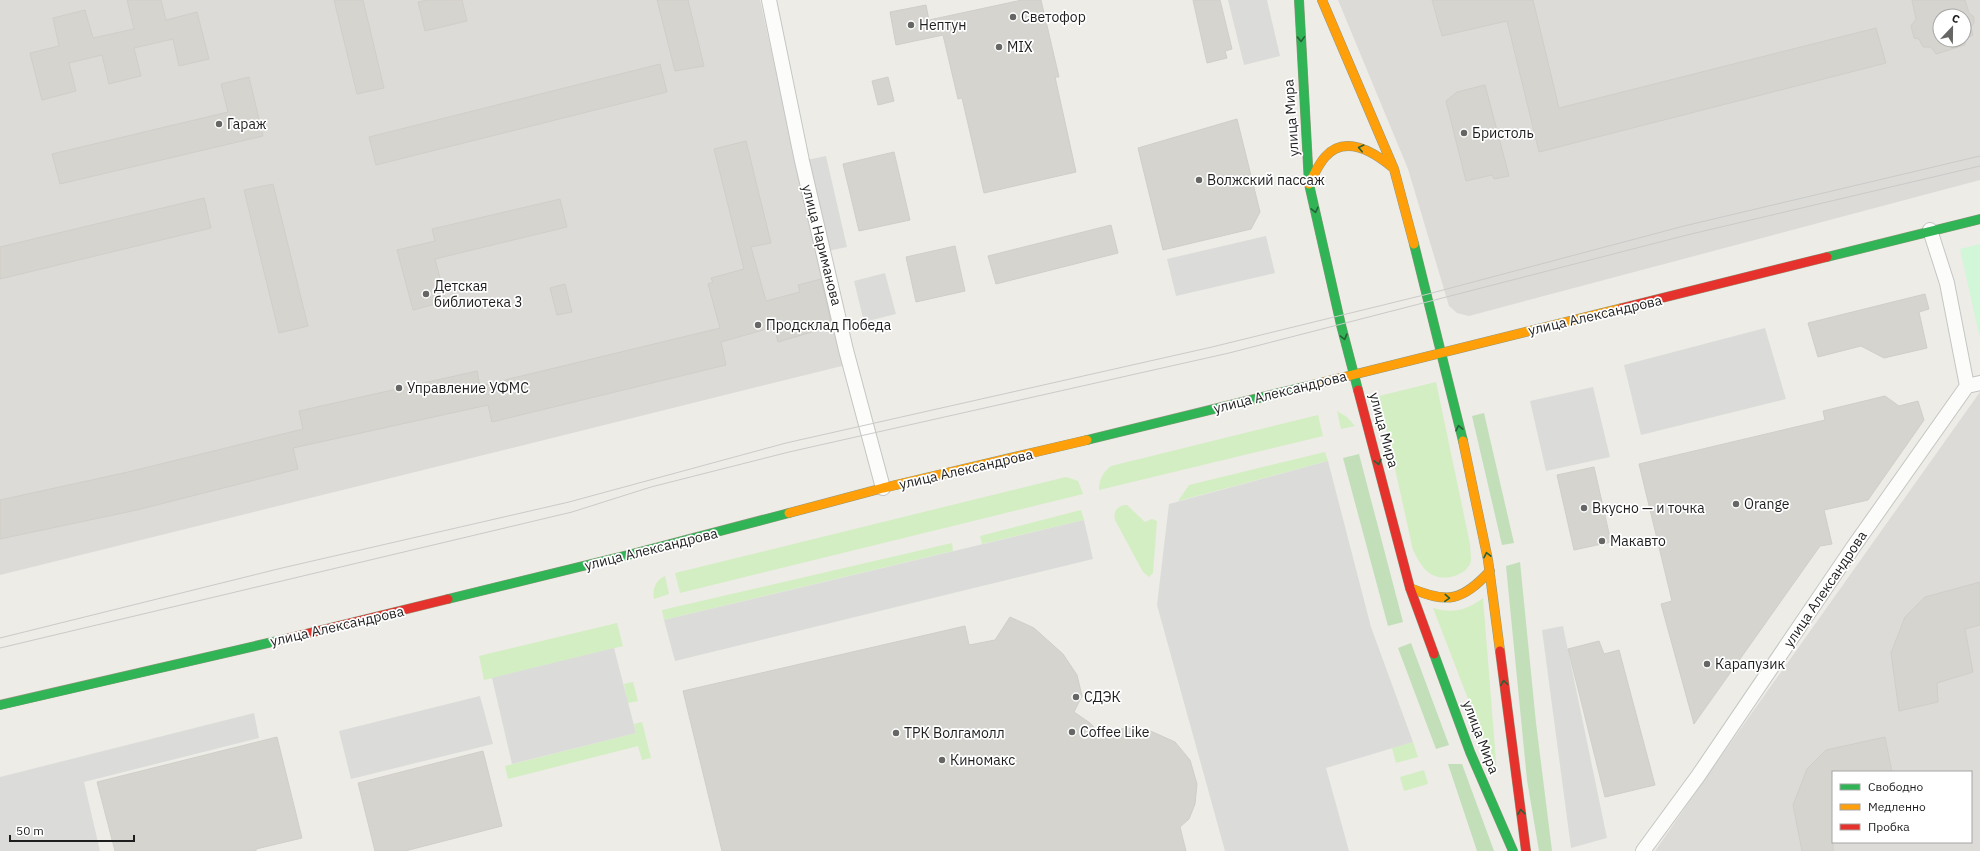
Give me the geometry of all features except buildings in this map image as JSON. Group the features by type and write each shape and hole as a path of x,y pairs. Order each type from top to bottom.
{"main road":[{"name":"улица Мира","path":"1299,0 1309,184 1333,290 1410,588 1470,752 1513,851"},
{"name":"улица Мира","path":"1322,0 1394,169 1428,294 1457,415 1490,571 1526,851"},
{"path":"1309,184 1319,166 1329,153 1341,147 1363,147 1380,157 1394,169"},
{"name":"улица Александрова","path":"0,705 323,630 632,554 884,488 1077,443 1441,351 1597,315 1930,230 1980,219"},
{"path":"1410,588 1430,597 1456,599 1474,590 1490,571"}],"street":[{"name":"улица Нариманова","path":"769,0 806,176 846,350 884,488"},
{"name":"улица Александрова","path":"1643,851 1702,770 1854,546 1974,384 1947,283 1930,230"}],"shaded area":[{"path":"0,0 760,0 787,122 850,364 0,575"},
{"path":"1228,0 1267,0 1280,56 1244,65"},
{"path":"1338,0 1980,0 1980,180 1469,316 1457,313 1449,306 1408,169"},
{"path":"826,156 847,247 823,252 802,161"},
{"path":"1266,236 1275,273 1176,296 1167,259"},
{"path":"885,273 896,314 864,322 854,281"},
{"path":"1765,328 1786,399 1641,435 1624,365"},
{"path":"1593,387 1610,457 1546,471 1530,401"},
{"path":"1980,392 1980,851 1655,851 1707,776"},
{"path":"1328,461 1371,627 1413,742 1326,768 1349,851 1225,851 1157,605 1169,504"},
{"path":"1084,520 1093,559 675,661 664,620"},
{"path":"1563,626 1607,838 1571,848 1542,630"},
{"path":"614,648 636,733 512,764 492,678"},
{"path":"480,696 493,744 351,779 339,731"},
{"path":"254,713 259,738 84,782 100,851 0,851 0,777"}],"green space":[{"path":"1980,244 1980,339 1960,249"},
{"path":"1436,382 1470,544 1471,558 1469,565 1462,573 1445,578 1435,576 1428,572 1419,562 1413,550 1379,396"},
{"path":"1337,411 1347,417 1355,426 1341,429"},
{"path":"1484,413 1514,543 1502,545 1472,416"},
{"path":"1318,415 1323,436 1099,490 1102,476 1111,466"},
{"path":"1325,452 1328,461 1178,501 1189,485"},
{"path":"1359,454 1403,622 1388,626 1343,458"},
{"path":"1066,477 1078,481 1083,494 680,593 675,573"},
{"path":"1127,505 1145,522 1152,519 1157,521 1153,573 1149,577 1143,572 1115,520 1116,510"},
{"path":"1081,510 1084,520 982,544 980,536"},
{"path":"952,543 953,551 664,620 662,610"},
{"path":"1520,562 1536,723 1552,851 1539,851 1527,780 1506,566"},
{"path":"665,576 669,594 654,599 655,585"},
{"path":"1483,598 1497,774 1433,608 1447,611 1460,610"},
{"path":"617,623 623,646 484,680 479,656"},
{"path":"1411,643 1449,745 1436,749 1398,648"},
{"path":"633,682 638,701 628,703 624,684"},
{"path":"642,722 651,758 642,760 638,746 508,779 505,766 636,733 634,724"},
{"path":"1413,742 1418,757 1396,763 1392,748"},
{"path":"1448,764 1462,764 1494,851 1477,851"},
{"path":"1424,770 1428,784 1404,791 1400,777"}],"tram line":[{"path":"0,638 282,568 569,502 786,443 1212,347 1428,294 1684,226 1980,156"},
{"path":"0,648 572,512 651,487 789,452 1229,353 1687,235 1980,166"}],"traffic: fast":[{"path":"1299,0 1309,184 1341,325 1358,390"},
{"path":"1827,257 1980,219"},
{"path":"1414,244 1463,441"},
{"path":"1087,440 1316,384"},
{"path":"448,599 632,554 789,513"},
{"path":"0,705 281,640"},
{"path":"1434,654 1470,752 1513,851"}],"traffic: slow":[{"path":"1322,0 1394,169 1414,244"},
{"path":"1309,184 1325,157 1333,150 1341,147 1350,146 1368,151 1392,167"},
{"path":"1316,384 1622,308"},
{"path":"789,513 883,488 1087,440"},
{"path":"1463,441 1488,560 1500,651"},
{"path":"1410,588 1435,596 1445,598 1454,597 1471,589 1490,571"}],"traffic: jam":[{"path":"1622,308 1827,257"},
{"path":"1358,390 1410,588 1434,654"},
{"path":"281,640 448,599"},
{"path":"1500,651 1526,851"}],"place":[{"name":"Светофор","path":"1013,17"},
{"name":"Нептун","path":"911,25"},
{"name":"MIX","path":"999,47"},
{"name":"Гараж","path":"219,124"},
{"name":"Бристоль","path":"1464,133"},
{"name":"Волжский пассаж","path":"1199,180"},
{"name":"Детская библиотека 3","path":"426,294"},
{"name":"Продсклад Победа","path":"758,325"},
{"name":"Управление УФМС","path":"399,388"},
{"name":"Orange","path":"1736,504"},
{"name":"Вкусно — и точка","path":"1584,508"},
{"name":"Макавто","path":"1602,541"},
{"name":"Карапузик","path":"1707,664"},
{"name":"СДЭК","path":"1076,697"},
{"name":"Coffee Like","path":"1072,732"},
{"name":"ТРК Волгамолл","path":"896,733"},
{"name":"Киномакс","path":"942,760"}]}
